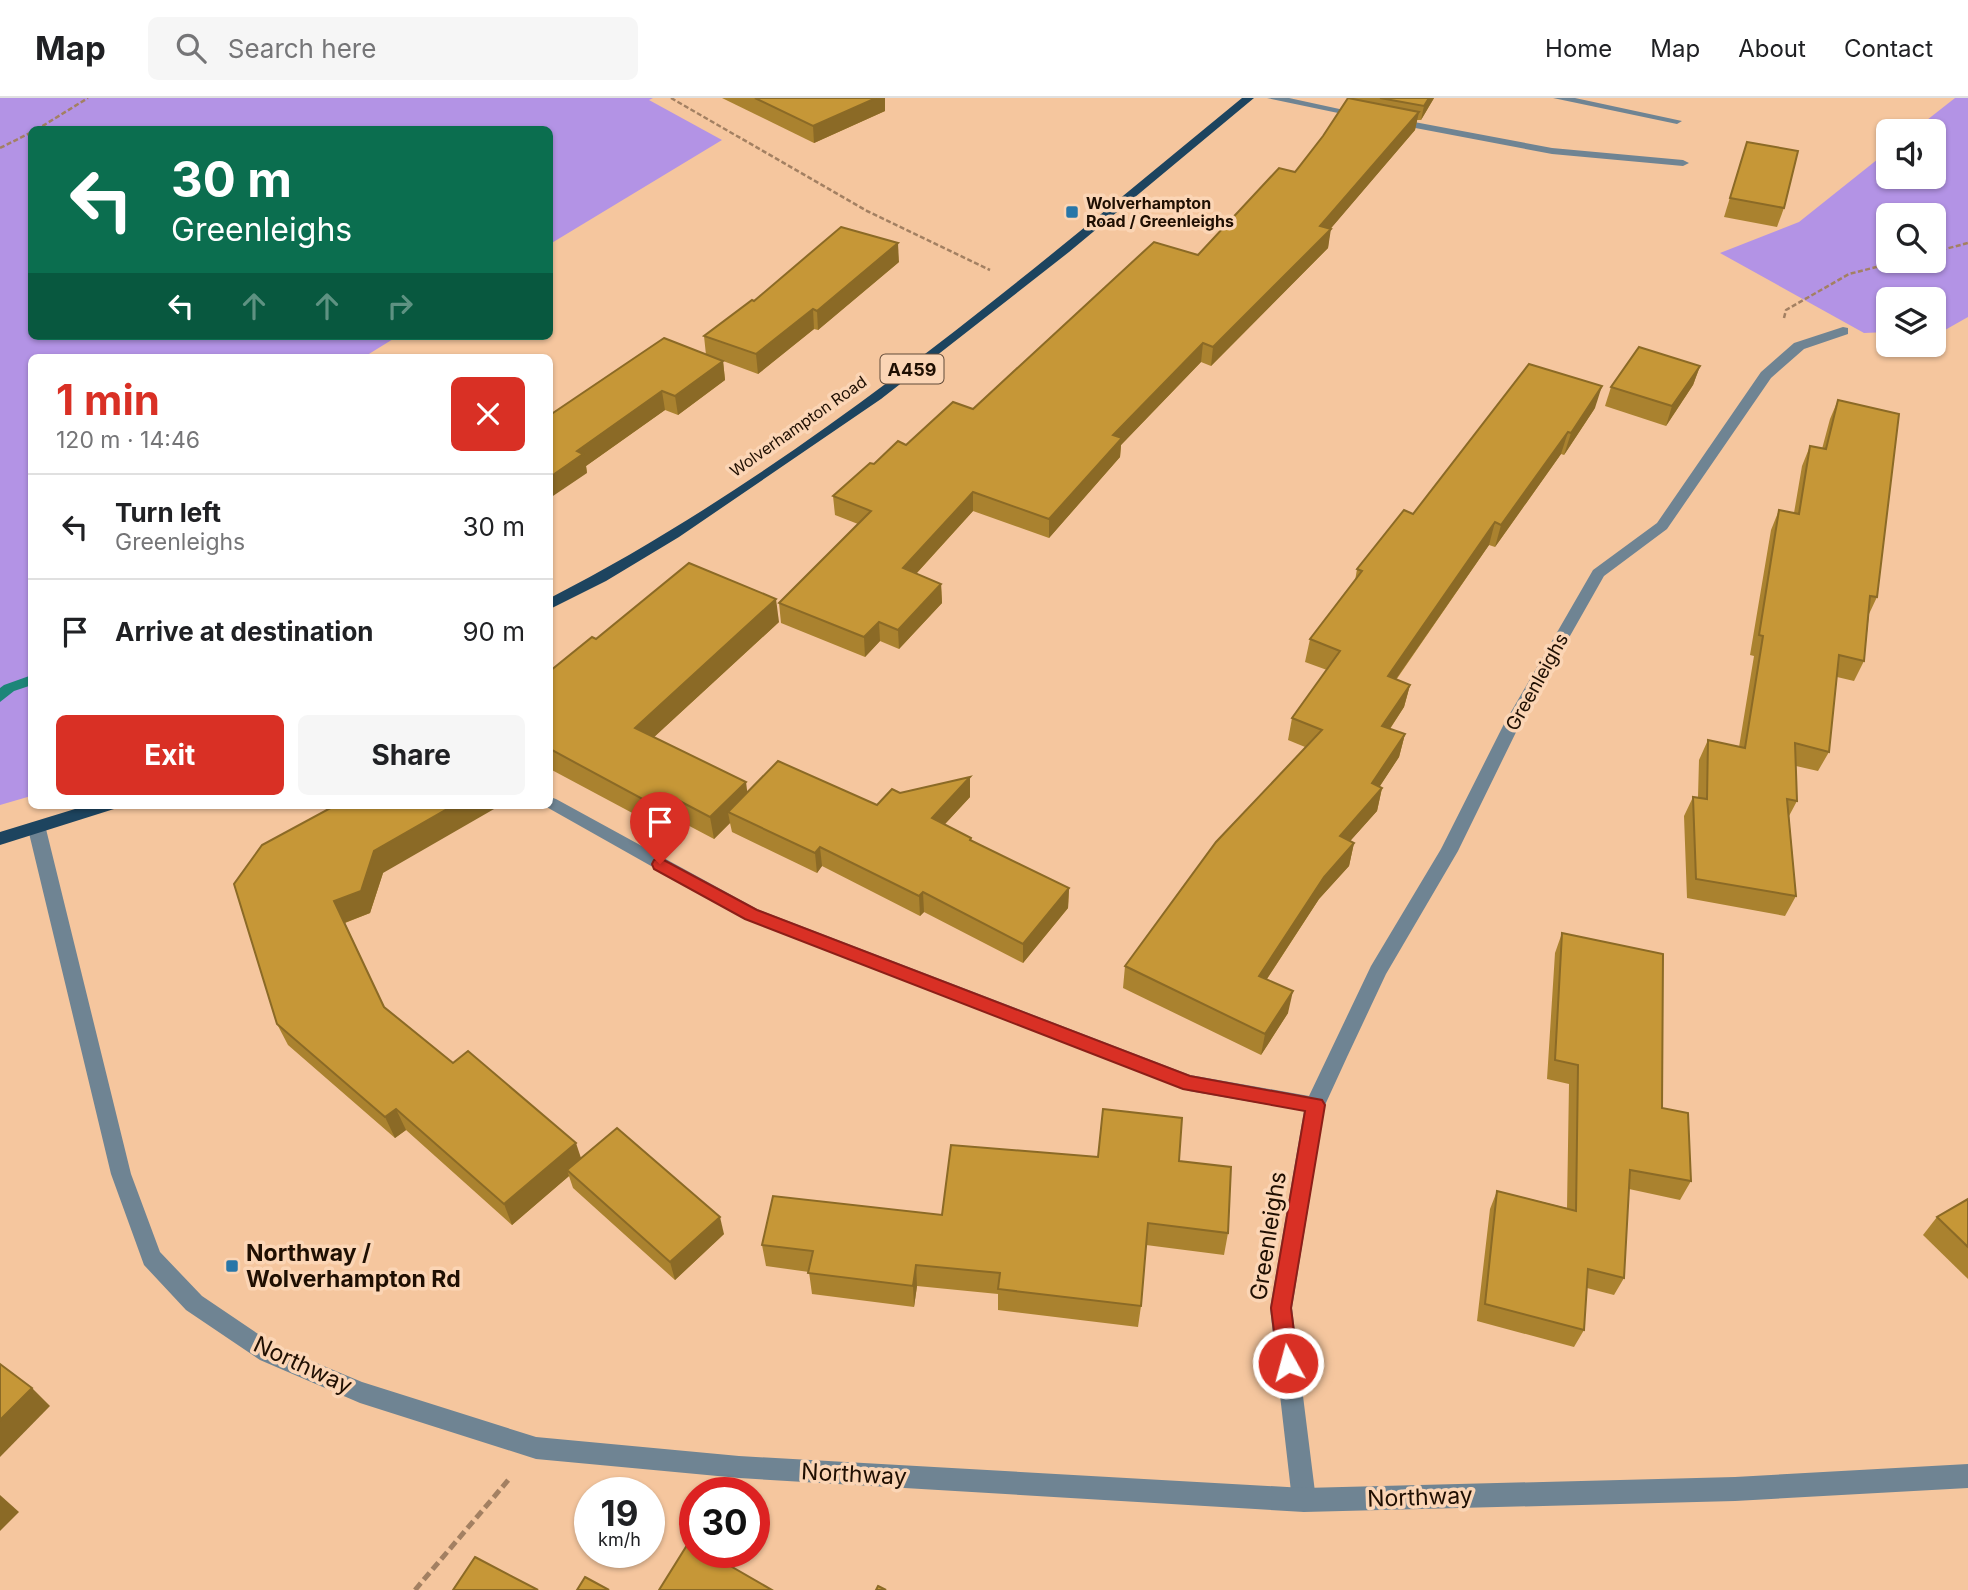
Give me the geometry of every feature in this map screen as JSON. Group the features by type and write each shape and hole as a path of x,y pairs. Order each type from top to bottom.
{"main road":[{"name":"Wolverhampton Road","path":"553,602 660,544 833,429 1023,283 1249,98"},
{"path":"0,839 96,809"}],"street":[{"path":"1272,98 1552,151 1683,163"},
{"path":"1558,98 1676,121"},
{"name":"Greenleighs","path":"1304,1500 1281,1308 1315,1105 1378,971 1449,851 1512,724 1598,573 1662,526 1766,375 1799,345 1843,331"},
{"path":"553,805 751,914 1189,1083 1315,1105"},
{"name":"Northway","path":"37,829 121,1174 152,1258 194,1303 268,1353 360,1392 536,1448 739,1467 1304,1500 1735,1489 1968,1476"}],"path":[{"path":"43,126 88,98"},
{"path":"671,98 757,145 880,219 947,253 1023,283"},
{"path":"0,148 28,134"},
{"path":"1946,249 1968,243"},
{"path":"415,1590 536,1448"}],"shaded area":[{"path":"0,98 653,98 649,100 722,140 553,242 553,126 28,126 28,340 392,340 369,354 28,354 28,797 0,805"},
{"path":"1955,98 1968,98 1968,317 1946,329 1946,287 1876,287 1876,332 1864,333 1720,253 1799,222 1876,161 1876,189 1946,189 1946,119 1928,119"}],"building":[{"path":"755,98 876,98 813,126"},
{"path":"1348,98 1419,112 1320,226 1331,229 1213,347 1203,343 1113,435 1122,438 1049,519 973,492 903,568 941,584 898,630 879,622 864,637 779,603 871,511 833,496 870,463 874,464 898,441 906,445 953,402 973,409 1154,242 1198,255 1279,168 1295,172"},
{"path":"1380,98 1429,98 1424,106"},
{"path":"1747,142 1798,151 1784,208 1730,198"},
{"path":"841,227 898,243 817,311 813,309 756,354 704,336 754,301"},
{"path":"664,338 723,361 675,396 662,391 577,451 583,454 553,475 553,413"},
{"path":"1639,347 1700,366 1672,406 1611,387"},
{"path":"1529,364 1602,386 1571,433 1568,432 1501,525 1495,522 1388,676 1410,685 1382,726 1405,734 1372,783 1382,788 1340,836 1354,843 1324,877 1259,976 1293,991 1265,1034 1125,966 1216,842 1322,730 1292,718 1340,651 1310,639 1362,571 1357,569 1404,510 1413,514"},
{"path":"1838,400 1899,414 1877,597 1870,596 1864,661 1839,655 1829,752 1795,743 1797,801 1787,799 1796,896 1696,879 1693,797 1707,799 1708,740 1745,748 1763,636 1759,635 1779,510 1799,514 1810,446 1826,449"},
{"path":"689,563 776,599 635,728 746,782 710,817 674,798 661,809 553,751 553,669 592,637 596,639"},
{"path":"778,761 877,805 892,789 900,793 970,777 932,818 971,838 970,840 1069,888 1023,944 923,892 919,896 820,847 815,853 728,812"},
{"path":"329,809 447,809 374,851 361,891 334,901 384,1007 453,1063 468,1051 576,1143 504,1204 396,1109 385,1117 277,1024 234,884 262,845"},
{"path":"1562,933 1663,954 1662,1108 1688,1113 1691,1181 1630,1170 1624,1278 1588,1269 1584,1330 1485,1304 1497,1191 1576,1211 1578,1065 1555,1060"},
{"path":"1103,1109 1182,1118 1179,1161 1231,1167 1228,1233 1148,1223 1141,1306 998,1289 1000,1273 916,1265 913,1286 808,1273 813,1251 762,1245 773,1196 942,1215 951,1145 1098,1157"},
{"path":"617,1128 720,1217 670,1262 567,1170"},
{"path":"1968,1199 1968,1247 1937,1217"},
{"path":"0,1364 32,1388 0,1420"},
{"path":"475,1557 538,1590 453,1590"},
{"path":"679,1558 679,1568 734,1568 772,1590 659,1590"},
{"path":"585,1577 609,1590 577,1590"}],"waterway":[{"path":"0,697 9,688 28,681"}],"place":[{"name":"Wolverhampton Road / Greenleighs","path":"1072,212"},
{"name":"Northway / Wolverhampton Rd","path":"232,1266"}],"route":[{"path":"660,864 751,914 1189,1083 1315,1105 1281,1308 1288,1363"}]}
